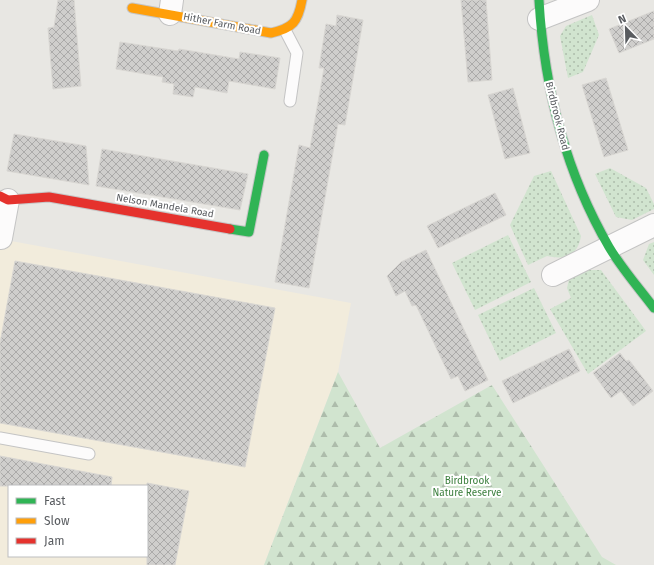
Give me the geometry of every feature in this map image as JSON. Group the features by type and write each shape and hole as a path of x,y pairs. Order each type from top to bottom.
{"street":[{"path":"285,30 296,22 302,0"},
{"path":"539,10 588,0"},
{"name":"Hither Farm Road","path":"132,8 171,7 272,34 285,30"},
{"name":"Birdbrook Road","path":"539,10 544,56 551,95 562,140 576,179 609,247 654,308"},
{"name":"Nelson Mandela Road","path":"4,198 50,197 249,232 264,155"},
{"path":"0,240 4,198"},
{"path":"553,275 654,226"}],"lane":[{"path":"285,30 297,53 290,100"},
{"path":"0,438 89,454"}],"shaded area":[{"path":"0,239 351,303 338,372 264,565 0,565"}],"green space":[{"path":"592,15 599,35 583,72 568,78 560,36 566,26"},
{"path":"610,168 646,188 654,204 654,209 632,220 616,217 595,174"},
{"path":"551,171 581,236 577,248 570,255 565,257 547,256 528,265 510,225 534,176"},
{"path":"508,235 531,282 475,310 452,263"},
{"path":"654,242 654,275 643,260 649,244"},
{"path":"588,270 601,270 646,331 588,374 550,309 571,298 567,288 569,279"},
{"path":"534,288 556,333 500,361 478,315"},
{"name":"Birdbrook Nature Reserve","path":"338,372 380,448 492,385 602,557 616,565 264,565"}],"building":[{"path":"58,0 74,0 81,86 53,89 48,28 54,27"},
{"path":"461,0 486,0 492,80 468,82"},
{"path":"654,11 654,39 619,53 609,29"},
{"path":"337,15 363,20 345,125 338,124 309,288 275,282 299,145 310,148 324,68 319,68 326,24 336,26"},
{"path":"120,42 178,51 179,49 239,59 240,52 280,58 275,89 229,81 227,93 195,87 193,97 173,94 174,84 162,82 163,77 116,69"},
{"path":"606,78 628,150 604,157 582,85"},
{"path":"513,88 530,153 505,159 488,95"},
{"path":"14,134 86,146 89,185 7,171"},
{"path":"102,149 248,174 240,210 96,186"},
{"path":"495,193 506,215 438,248 427,226"},
{"path":"426,250 488,380 465,391 458,376 451,379 416,305 412,306 405,291 396,296 387,276 401,262"},
{"path":"15,261 275,308 245,467 0,423 0,343"},
{"path":"569,349 580,371 513,403 502,381"},
{"path":"620,353 626,361 629,360 653,391 633,406 621,391 611,398 593,373"},
{"path":"0,456 112,477 111,485 0,486"},
{"path":"147,483 189,491 175,565 147,565"}],"traffic: fast":[{"path":"539,0 546,65 552,96 559,128 580,189 609,247 625,271 654,308"},
{"path":"230,229 249,232 264,155"}],"traffic: slow":[{"path":"132,8 271,33 285,29 293,23 299,14 302,0"}],"traffic: jam":[{"path":"0,196 8,200 49,197 230,229"}]}
